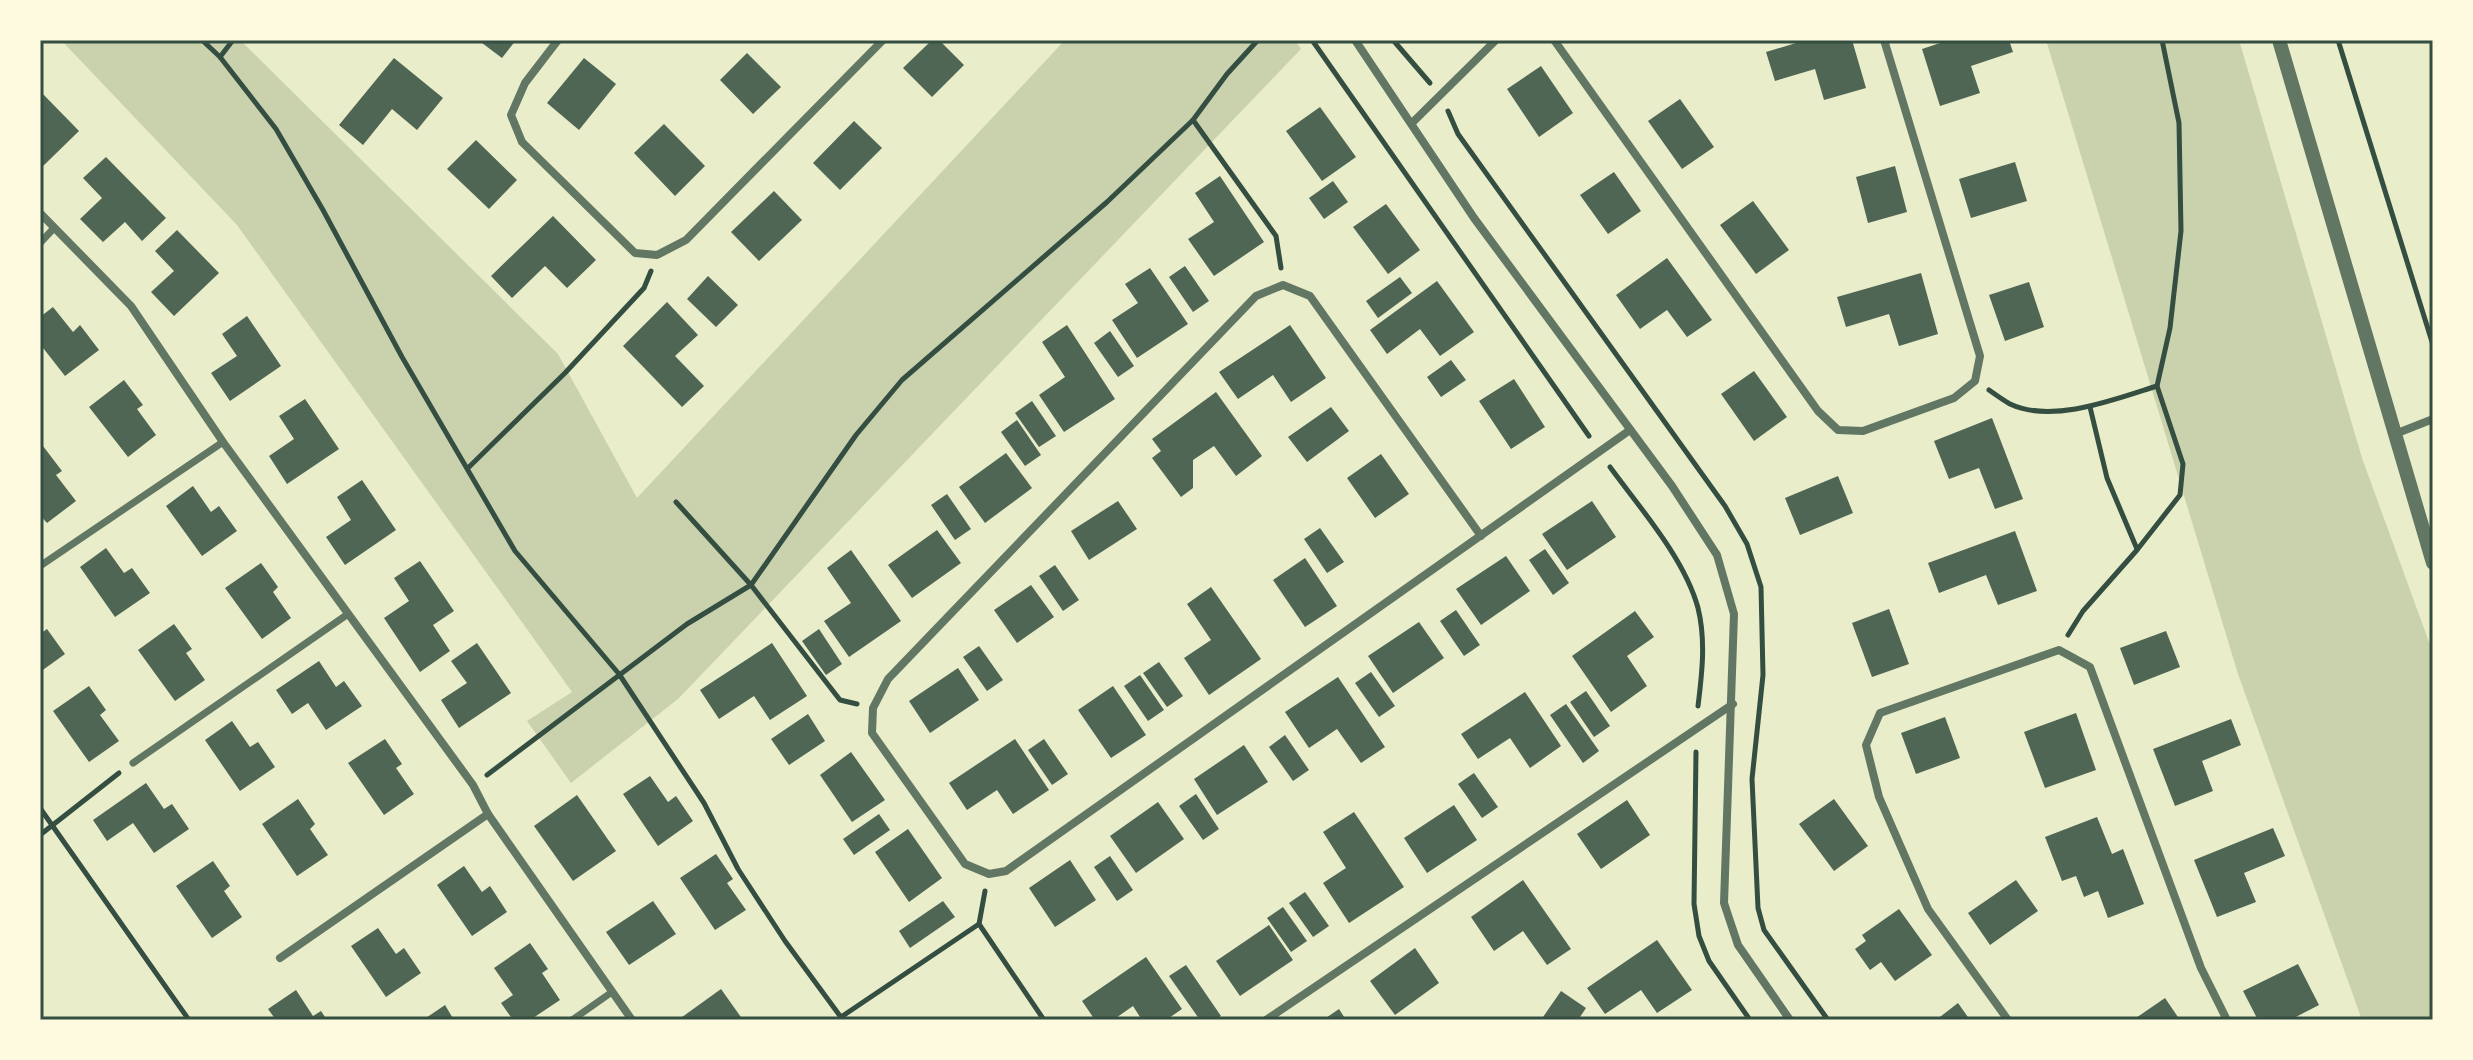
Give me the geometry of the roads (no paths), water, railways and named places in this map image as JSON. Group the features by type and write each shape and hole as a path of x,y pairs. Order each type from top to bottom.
{"street":[{"path":"558,40 525,83 511,115 522,142 635,253 657,255 686,240 883,40"},
{"path":"1355,40 1474,218 1672,486 1717,555 1734,614 1724,903 1738,945 1790,1020"},
{"path":"1412,123 1496,40"},
{"path":"1554,40 1818,411 1838,430 1863,431 1954,398 1975,381 1980,356 1884,40"},
{"path":"2279,40 2433,563"},
{"path":"40,213 131,306 223,442 473,785 488,814 632,1020"},
{"path":"40,243 54,228"},
{"path":"1481,536 1310,296 1283,285 1256,296 888,679 873,708 872,733 965,864 989,874 1006,871 1481,536 1599,451 1630,430"},
{"path":"2395,434 2433,419"},
{"path":"40,566 223,442"},
{"path":"133,763 348,614"},
{"path":"2008,1020 1928,909 1879,797 1866,745 1880,713 2059,650 2090,667 2201,968 2227,1020"},
{"path":"1266,1020 1733,704"},
{"path":"280,958 488,814"},
{"path":"572,1020 612,992"}]}
